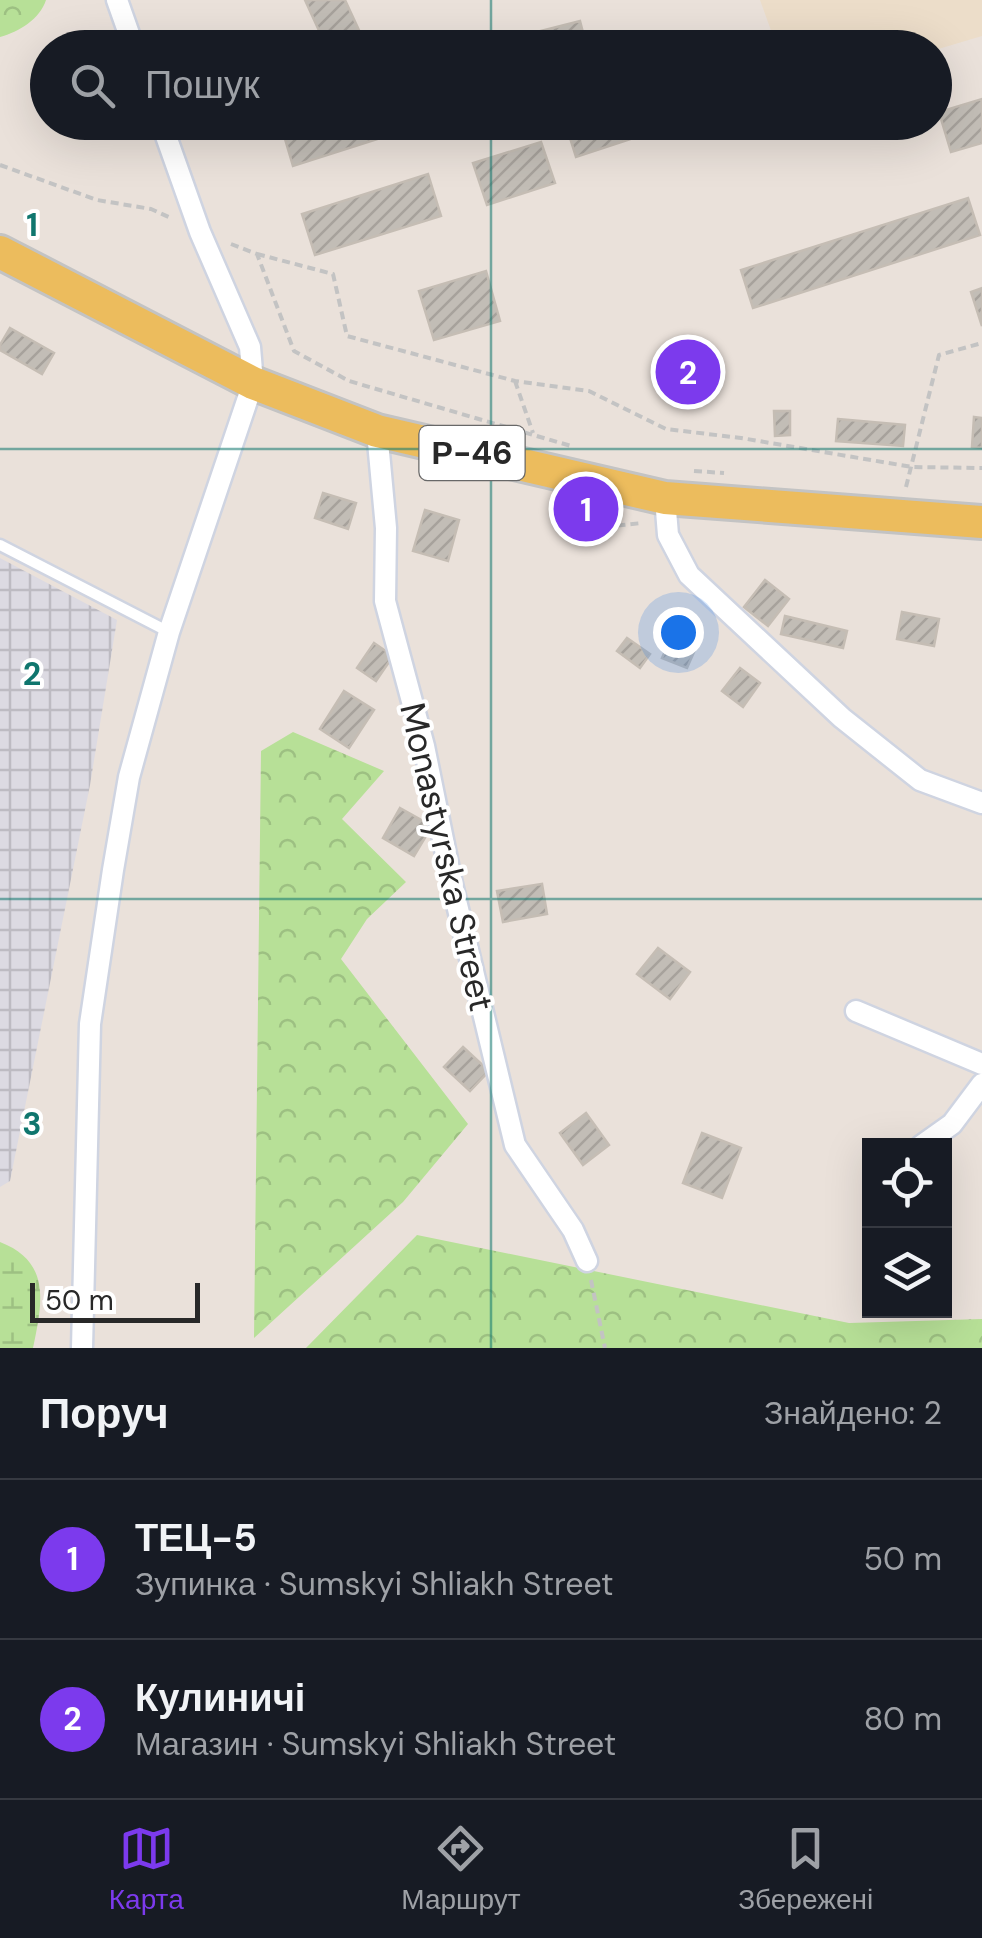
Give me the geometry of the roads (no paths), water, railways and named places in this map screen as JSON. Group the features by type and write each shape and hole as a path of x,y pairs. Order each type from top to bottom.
{"main road":[{"name":"Р-46","path":"0,252 253,383 378,431 665,498 982,522"}],"street":[{"path":"117,0 128,30"},
{"path":"82,1348 90,1024 130,777 170,632 253,383 250,347 200,232 167,140"},
{"name":"Monastyrska Street","path":"378,431 386,528 385,601 424,746 510,1127 515,1145 573,1230 588,1261"},
{"path":"665,498 668,535 689,575 842,718 920,780 982,802"},
{"path":"856,1012 982,1064"},
{"path":"932,1138 952,1124 982,1084"}],"lane":[{"path":"0,544 170,632"}],"place":[{"name":"Кулиничі","path":"688,372"},
{"name":"ТЕЦ-5","path":"586,509"}]}
